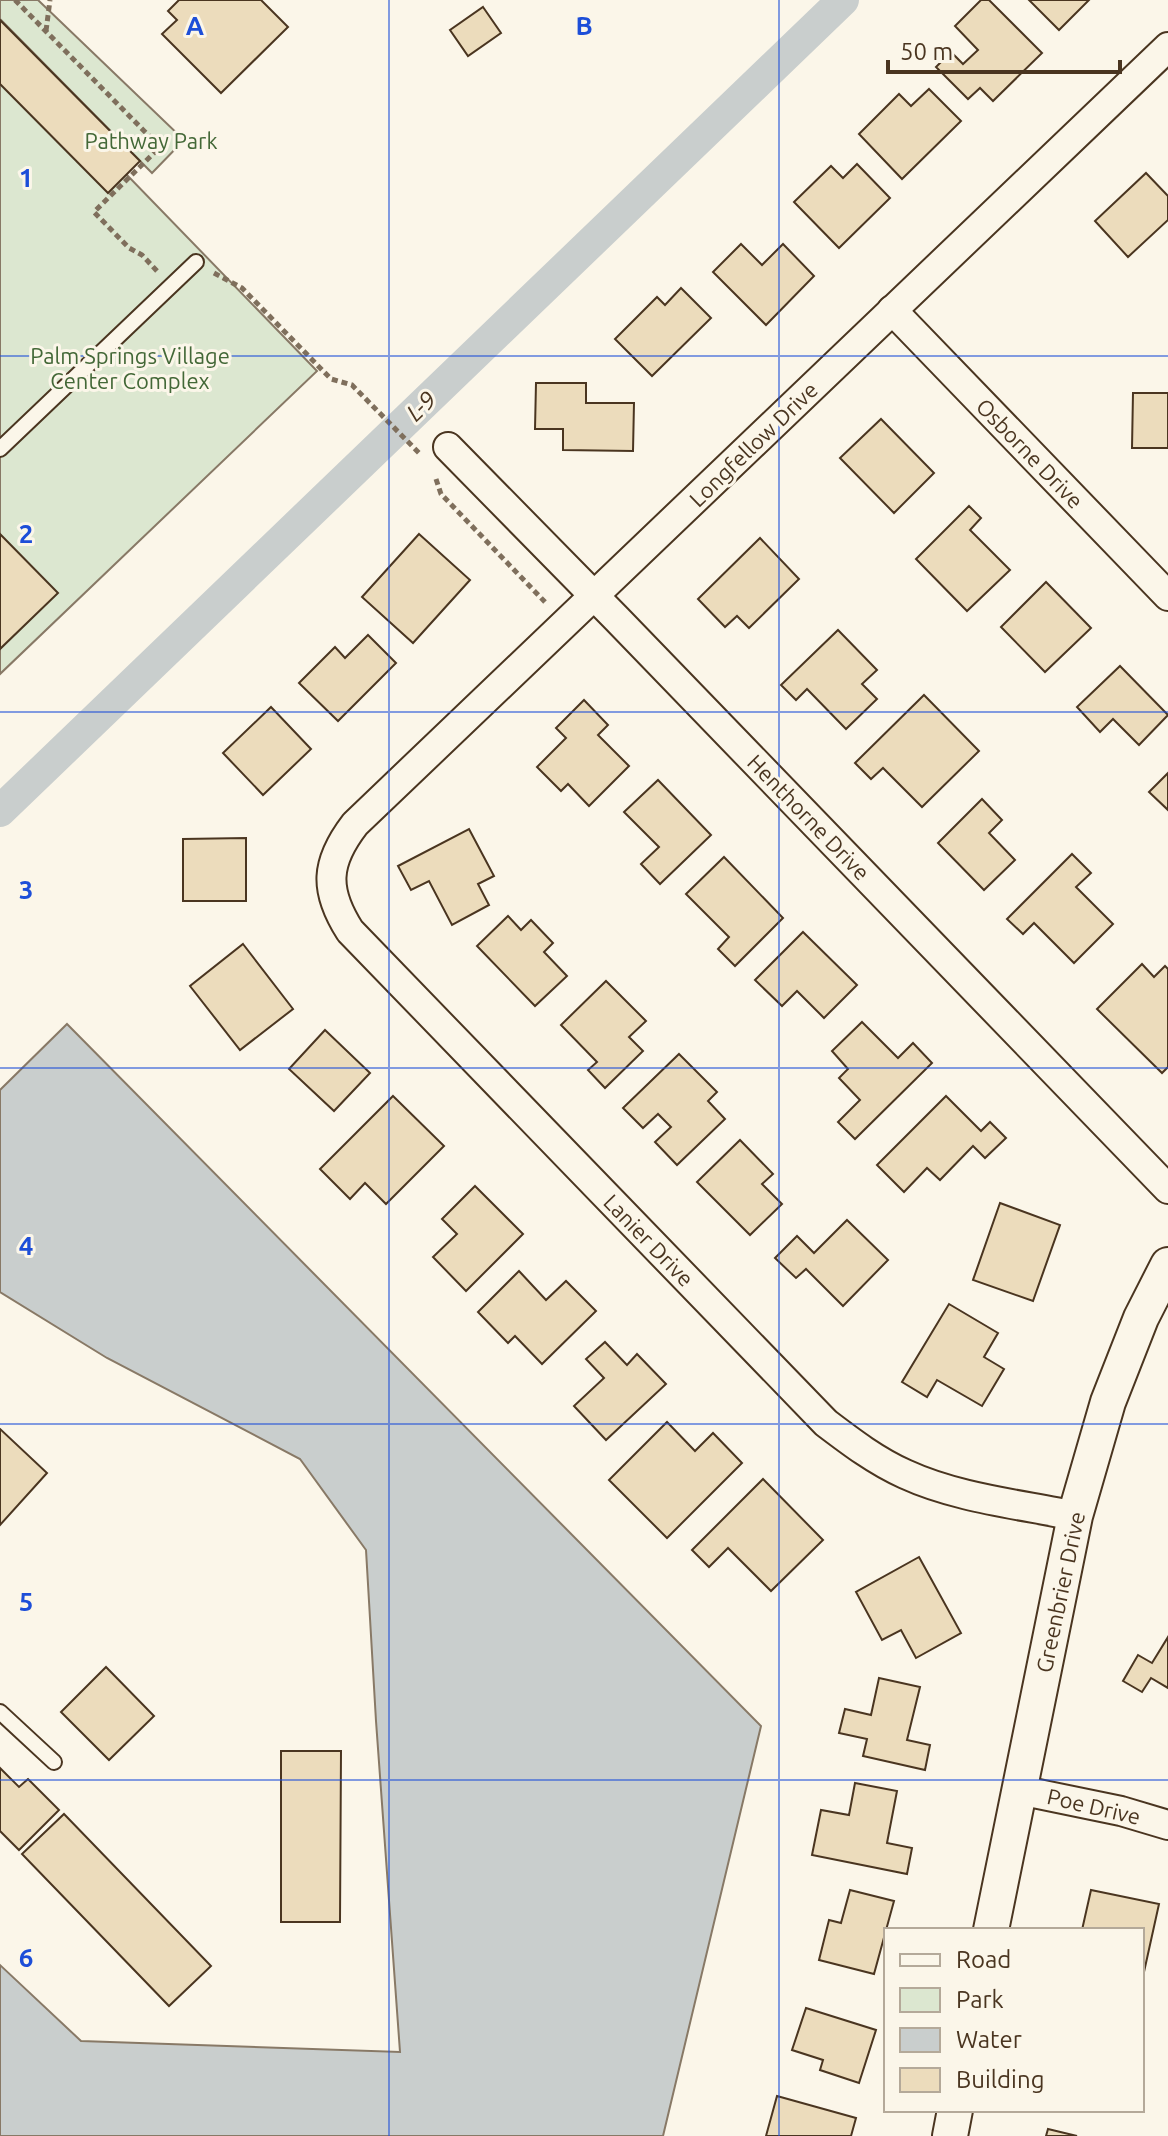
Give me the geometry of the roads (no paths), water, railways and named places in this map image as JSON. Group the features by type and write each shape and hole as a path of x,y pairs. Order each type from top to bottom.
{"street":[{"name":"Longfellow Drive","path":"340,843 355,824 1168,47"},
{"name":"Osborne Drive","path":"892,310 1168,596"},
{"name":"Henthorne Drive","path":"436,452 594,595 1168,1189"},
{"name":"Lanier Drive","path":"340,843 332,865 331,889 337,912 350,931 826,1423 863,1451 905,1474 950,1490 1075,1516"},
{"name":"Greenbrier Drive","path":"991,1928 1075,1516 1108,1402 1141,1318 1168,1265"},
{"name":"Poe Drive","path":"1019,1790 1121,1811 1168,1825"},
{"path":"950,2136 955,2112"}],"lane":[{"path":"2,443 196,262"},
{"path":"0,1712 54,1762"}],"water":[{"path":"67,1024 761,1726 663,2136 0,2136 0,1965 81,2041 400,2052 366,1550 300,1459 107,1358 0,1292 0,1090"}],"waterway":[{"name":"L-9","path":"0,811 843,0"}],"park label":[{"name":"Pathway Park","path":"151,140"},
{"name":"Palm Springs Village Center Complex","path":"130,368"}]}
